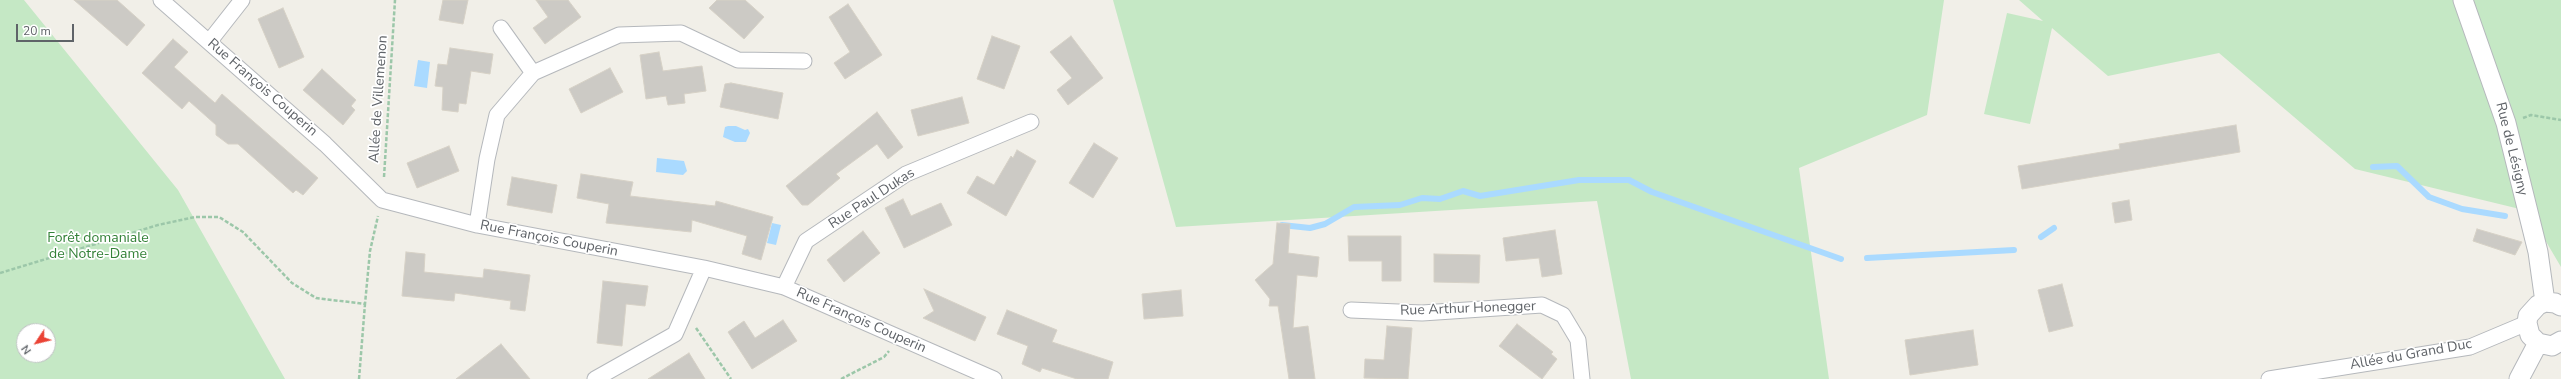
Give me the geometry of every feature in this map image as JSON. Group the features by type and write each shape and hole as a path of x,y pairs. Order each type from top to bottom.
{"street":[{"name":"Rue François Couperin","path":"161,0 325,144 382,200 477,225 704,268 784,287 990,378"},
{"path":"209,42 242,0"},
{"name":"Rue de Lésigny","path":"2463,0 2506,123 2538,252 2553,304"},
{"path":"501,28 533,73"},
{"path":"477,225 487,159 497,116 533,73 618,35 681,33 738,60 804,61"},
{"name":"Rue Paul Dukas","path":"784,287 806,242 900,178 1031,122"},
{"path":"595,379 675,334 704,268"},
{"path":"2553,304 2532,309 2527,323 2530,334 2538,343 2552,346 2561,341"},
{"name":"Rue Arthur Honegger","path":"1351,310 1422,313 1542,305 1563,315 1578,340 1582,379"},
{"name":"Allée du Grand Duc","path":"2269,379 2470,347 2527,323"},
{"path":"2519,379 2538,343"}],"path":[{"name":"Allée de Villemenon","path":"359,379 370,251 382,200 395,0"},
{"path":"2506,123 2531,115 2561,120"},
{"path":"0,272 158,224 194,216 219,217 243,232 292,284 316,298 366,304"},
{"path":"685,311 731,379"},
{"path":"841,379 884,357 898,337"}],"green space":[{"name":"Forêt domaniale de Notre-Dame","path":"0,0 24,0 178,190 285,379 0,379"},
{"path":"1113,0 1944,0 1927,115 1799,168 1829,379 1631,379 1597,201 1176,227"},
{"path":"2019,0 2561,0 2561,267 2528,211 2355,169 2219,53 2108,76 2052,28 2030,124 1984,114 2007,13 2043,21"}],"water":[{"path":"418,60 430,62 427,88 414,86"},
{"path":"736,126 745,130 748,129 750,133 746,142 735,142 723,137 725,127"},
{"path":"657,158 684,161 687,171 683,175 656,172"},
{"path":"772,223 781,225 776,245 767,243"}],"building":[{"path":"74,0 117,0 145,25 127,46"},
{"path":"443,0 468,0 463,24 439,20"},
{"path":"536,0 568,0 581,17 545,44 533,28 548,17"},
{"path":"717,0 745,0 764,17 744,39 709,8"},
{"path":"848,4 882,55 845,79 834,63 850,52 829,17"},
{"path":"283,8 304,57 279,68 258,19"},
{"path":"992,36 1020,46 1004,89 977,79"},
{"path":"1071,36 1103,78 1068,105 1057,90 1072,78 1050,52"},
{"path":"173,39 188,52 174,67 215,103 222,94 318,178 303,195 296,190 293,193 238,144 228,144 216,135 216,125 189,101 182,109 142,73"},
{"path":"450,48 493,54 490,74 471,71 466,104 459,103 458,112 442,110 443,87 435,86 438,64 447,65"},
{"path":"659,52 663,71 702,66 706,91 684,94 685,103 668,105 666,96 646,99 640,55"},
{"path":"610,68 623,92 581,113 569,89"},
{"path":"322,69 356,100 351,106 355,110 343,125 303,90"},
{"path":"731,83 783,93 778,119 720,107 725,84"},
{"path":"962,97 969,123 918,136 911,110"},
{"path":"877,112 903,147 888,159 877,144 836,174 840,178 808,205 802,205 786,186"},
{"path":"2236,125 2240,152 2022,189 2018,166 2120,149 2119,144"},
{"path":"1094,143 1118,158 1093,198 1069,183"},
{"path":"449,146 459,171 417,188 407,163"},
{"path":"1017,150 1036,161 1006,216 967,193 977,176 994,185 1011,156 1013,158"},
{"path":"581,174 633,182 630,196 715,206 716,201 773,217 761,260 742,254 747,236 692,220 691,232 606,223 609,204 577,198"},
{"path":"512,177 557,185 552,213 507,205"},
{"path":"903,199 911,216 941,203 952,225 904,248 885,208"},
{"path":"2129,200 2132,220 2115,223 2112,203"},
{"path":"1277,223 1290,224 1288,253 1319,257 1317,277 1297,275 1293,328 1308,326 1315,379 1289,379 1278,306 1269,306 1270,299 1255,280 1273,264"},
{"path":"2477,229 2522,242 2515,255 2473,241"},
{"path":"1555,230 1562,274 1542,277 1539,258 1506,261 1503,238"},
{"path":"863,231 880,253 844,282 827,260"},
{"path":"1348,236 1401,236 1401,281 1382,281 1382,261 1349,261"},
{"path":"406,252 425,254 424,272 483,278 484,269 530,275 525,311 510,309 511,301 455,293 454,301 402,296"},
{"path":"1434,254 1480,255 1479,283 1434,282"},
{"path":"603,281 648,286 645,306 626,304 622,346 597,343"},
{"path":"2062,284 2073,326 2049,332 2038,290"},
{"path":"924,289 986,317 975,341 923,318 934,311"},
{"path":"1181,290 1183,316 1144,319 1142,294"},
{"path":"1007,310 1057,330 1052,342 1113,362 1108,379 1077,379 1042,368 1040,372 1022,364 1028,346 997,334"},
{"path":"783,320 797,341 752,369 728,332 744,321 755,338"},
{"path":"1517,324 1553,352 1551,354 1557,359 1542,379 1499,346"},
{"path":"1387,326 1412,328 1408,379 1364,378 1365,359 1384,360"},
{"path":"1973,330 1978,365 1910,375 1905,340"},
{"path":"501,344 530,379 456,379"},
{"path":"689,353 705,379 648,379"}],"waterway":[{"path":"2373,167 2397,166 2429,197 2462,209 2505,216"},
{"path":"1282,225 1310,228 1325,224 1354,207 1400,205 1422,198 1440,199 1463,191 1480,196 1579,180 1629,180 1652,192 1841,259"},
{"path":"2041,237 2054,228"},
{"path":"1867,258 2014,250"}]}
